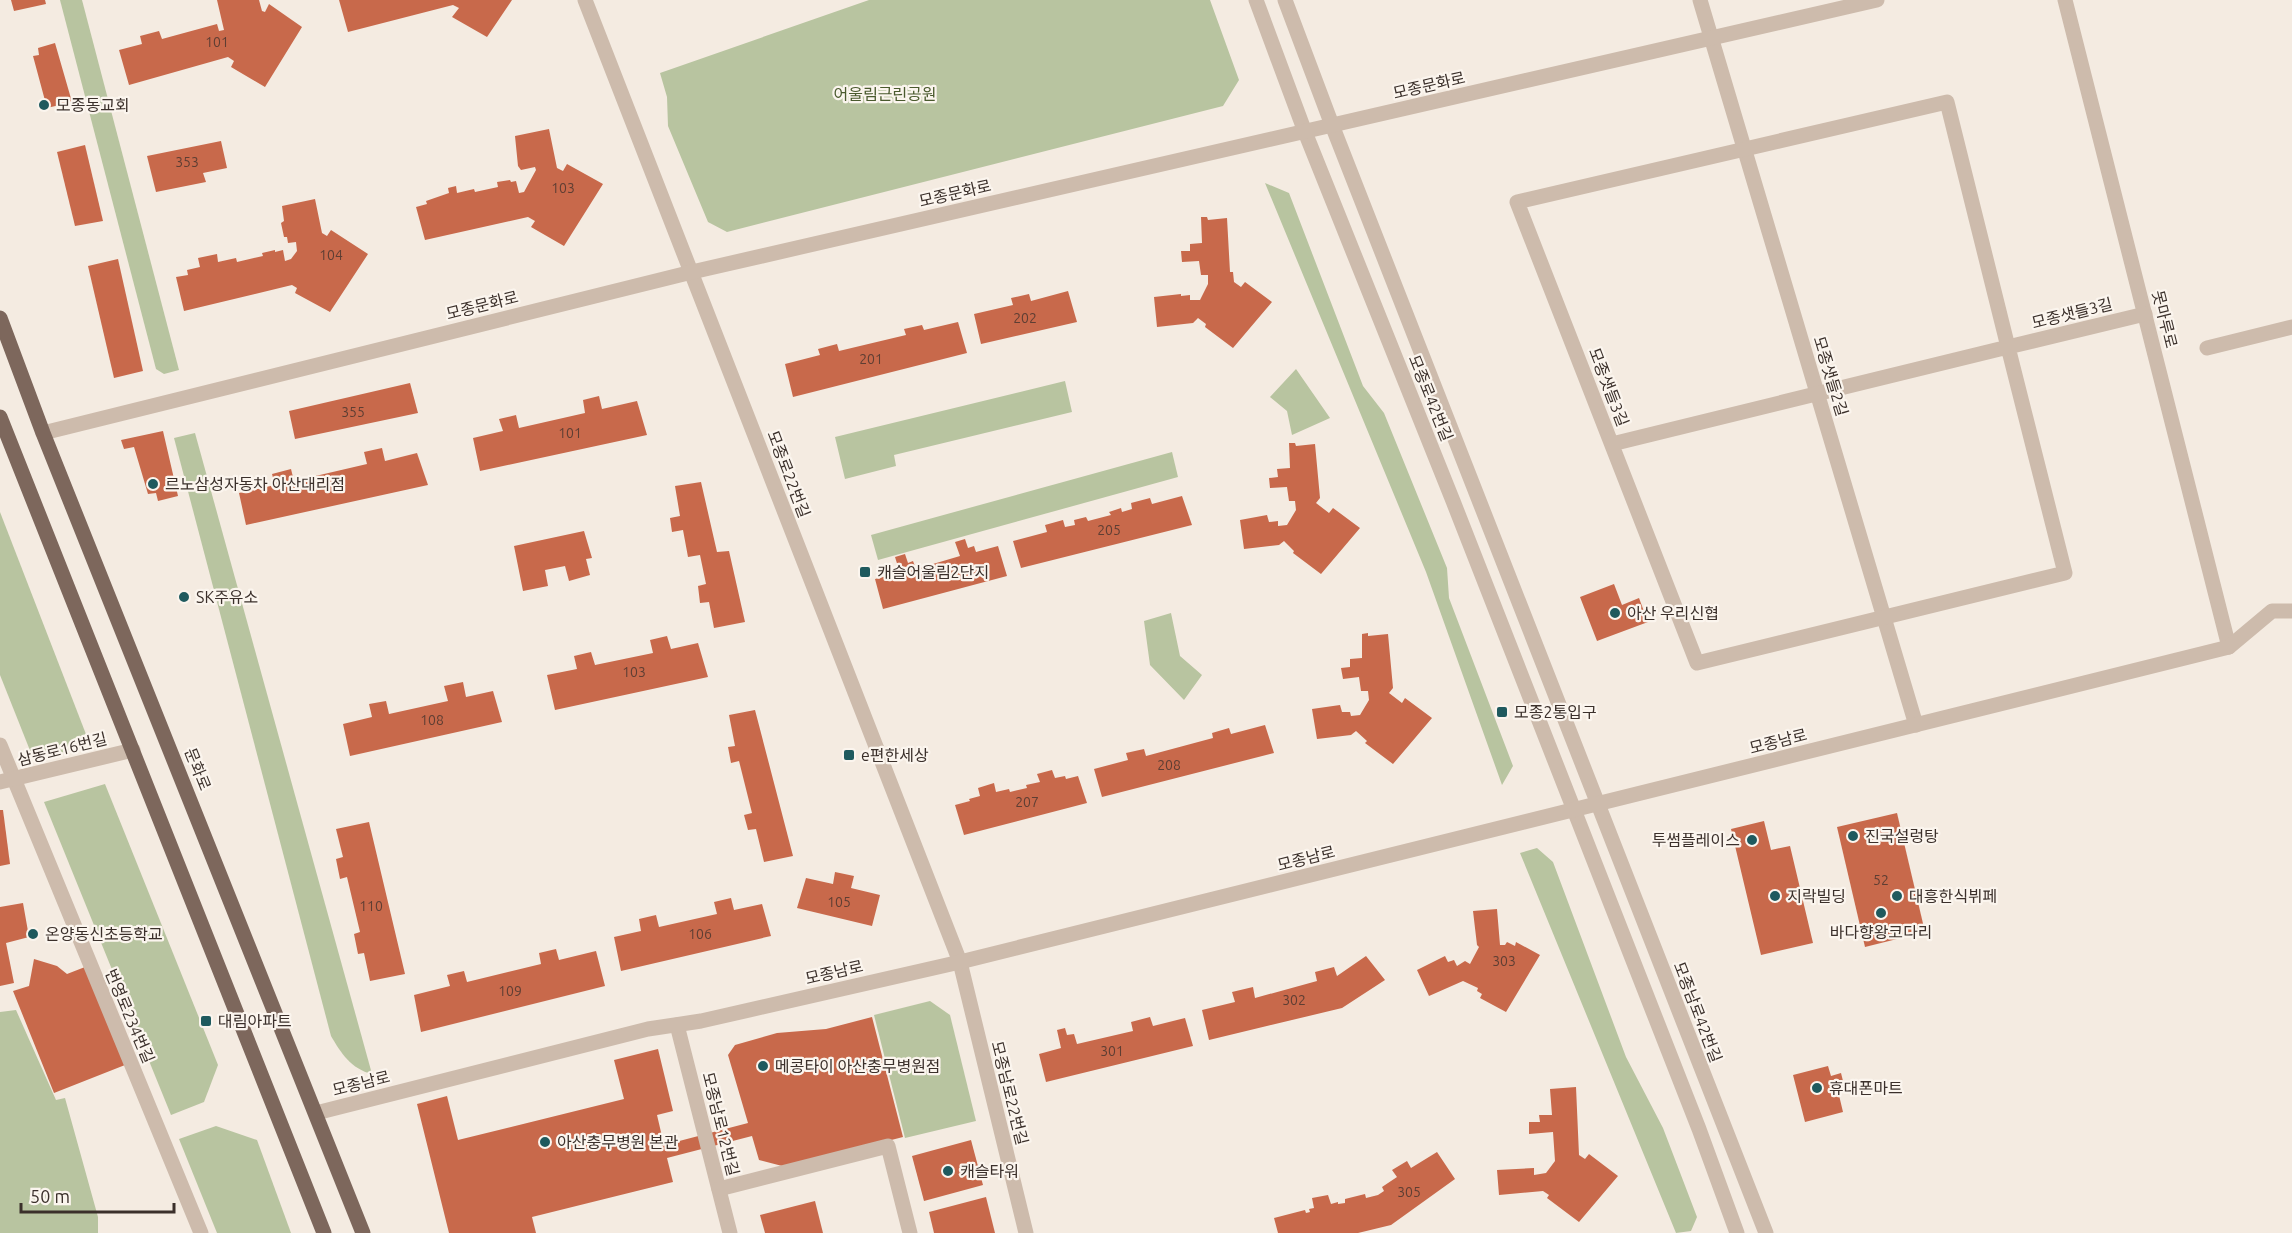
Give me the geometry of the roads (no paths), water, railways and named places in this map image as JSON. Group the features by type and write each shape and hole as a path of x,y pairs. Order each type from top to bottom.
{"main road":[{"name":"문화로","path":"0,318 363,1233"},
{"path":"0,417 324,1233"}],"street":[{"name":"모종로22번길","path":"585,0 960,962"},
{"name":"모종로42번길","path":"1256,0 1305,132 1574,810"},
{"name":"모종로42번길","path":"1285,0 1597,804"},
{"name":"모종샛들2길","path":"1700,0 1917,725"},
{"name":"모종문화로","path":"44,433 692,272 1877,0"},
{"name":"못마루로","path":"2065,0 2229,647"},
{"name":"모종샛들3길","path":"1947,102 2008,347 2064,573 1698,663 1517,202 1947,102"},
{"name":"모종샛들3길","path":"2008,347 2145,314"},
{"path":"2207,348 2292,327"},
{"path":"1612,444 2008,347"},
{"name":"모종남로","path":"316,1113 648,1029 701,1021 960,962 2229,647 2272,611 2292,611"},
{"name":"번영로234번길","path":"0,745 7,781 201,1233"},
{"name":"삼동로16번길","path":"7,781 133,750"},
{"name":"모종남로42번길","path":"1597,804 1766,1233"},
{"path":"1574,810 1700,1129 1737,1233"},
{"name":"모종남로22번길","path":"960,962 1026,1233"},
{"name":"모종남로12번길","path":"677,1024 730,1233"},
{"path":"719,1189 888,1146 910,1233"}],"place":[{"name":"모종동교회","path":"44,105"},
{"name":"르노삼성자동차 아산대리점","path":"153,484"},
{"name":"캐슬어울림2단지","path":"865,572"},
{"name":"SK주유소","path":"184,597"},
{"name":"아산 우리신협","path":"1615,613"},
{"name":"모종2통입구","path":"1502,712"},
{"name":"e편한세상","path":"849,755"},
{"name":"진국설렁탕","path":"1853,836"},
{"name":"투썸플레이스","path":"1752,840"},
{"name":"지락빌딩","path":"1775,896"},
{"name":"대흥한식뷔페","path":"1897,896"},
{"name":"바다향왕코다리","path":"1881,913"},
{"name":"온양동신초등학교","path":"33,934"},
{"name":"대림아파트","path":"206,1021"},
{"name":"메콩타이 아산충무병원점","path":"763,1066"},
{"name":"휴대폰마트","path":"1817,1088"},
{"name":"아산충무병원 본관","path":"545,1142"},
{"name":"캐슬타워","path":"948,1171"}],"park label":[{"name":"어울림근린공원","path":"885,94"}]}
